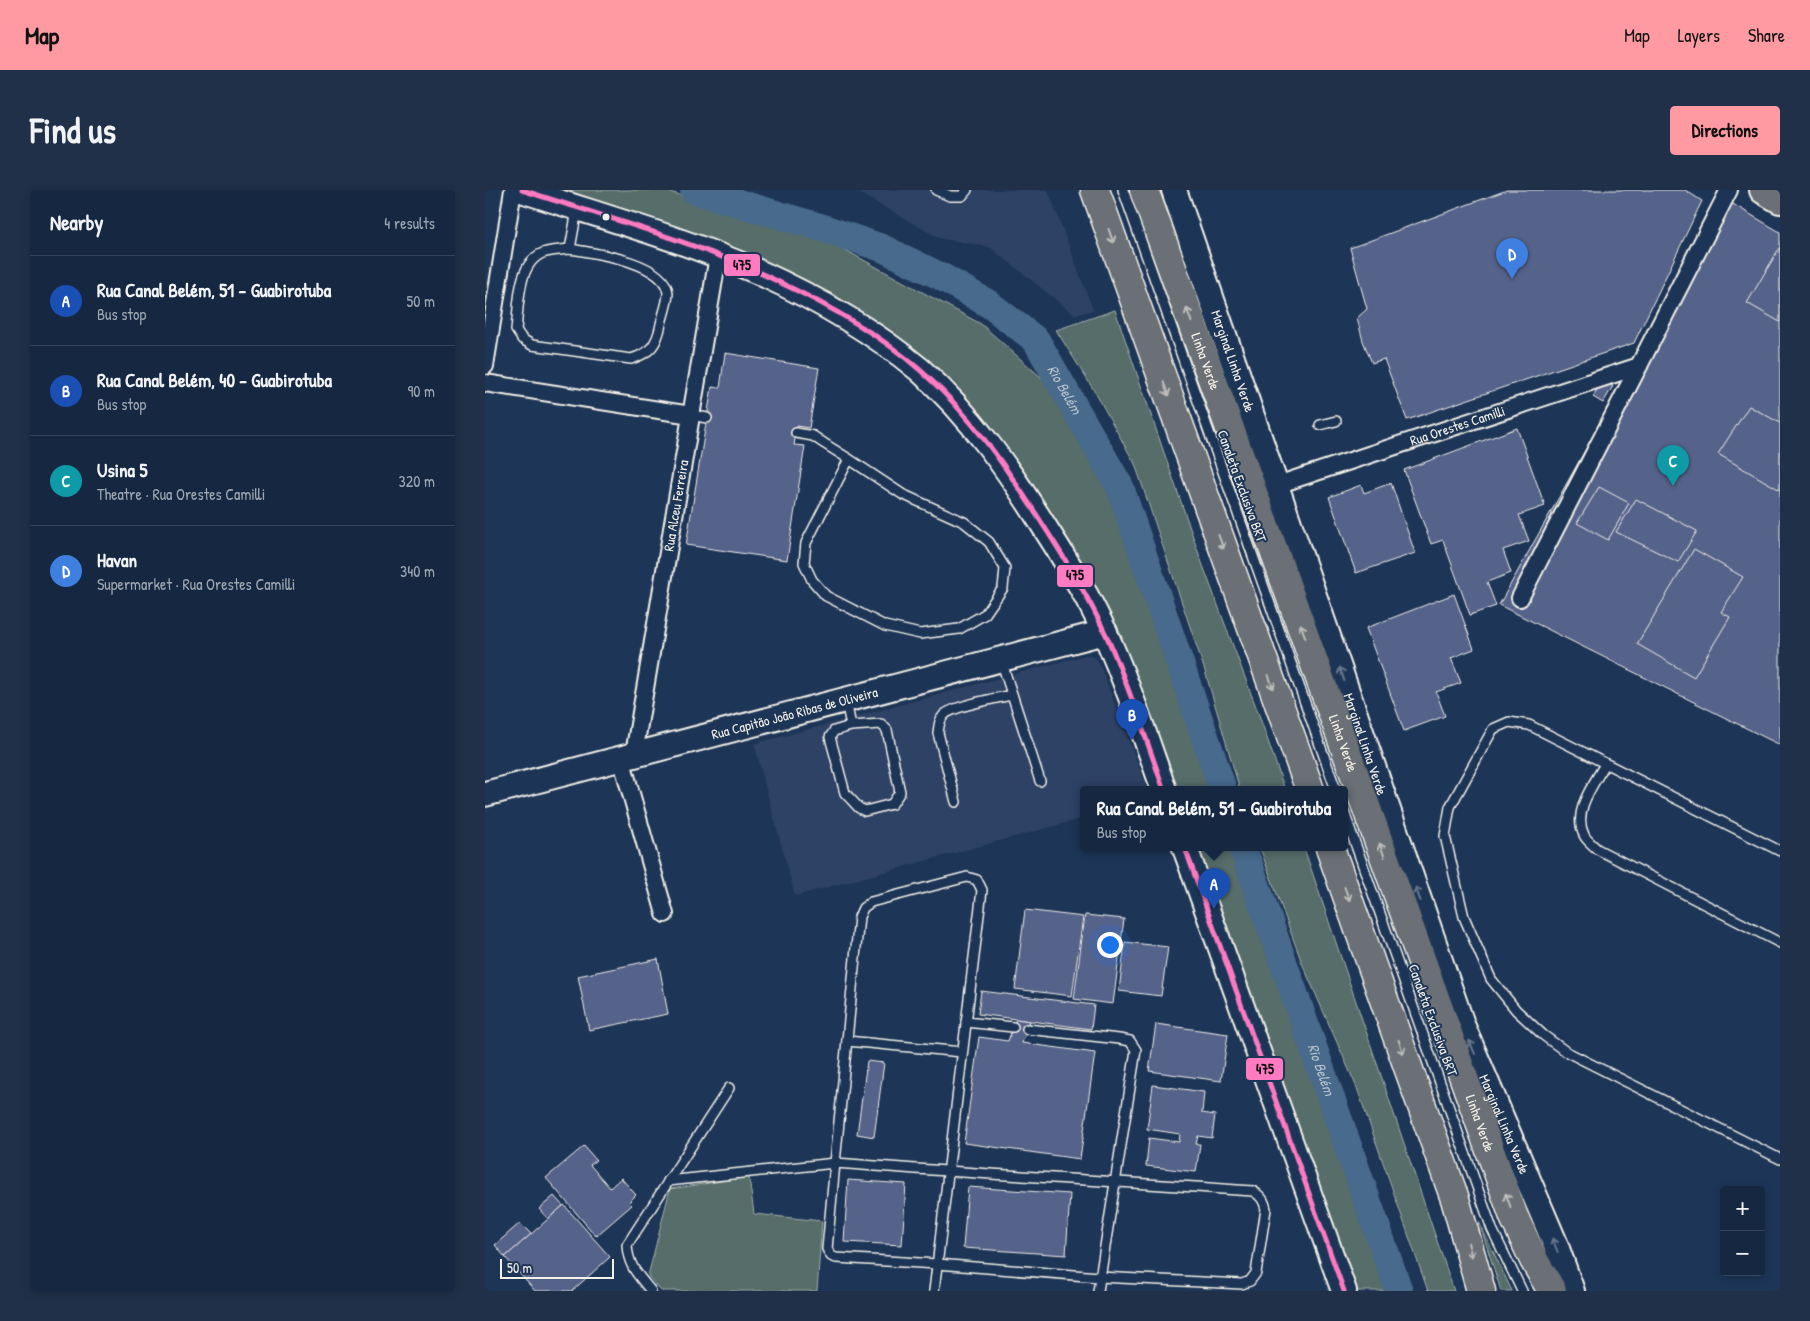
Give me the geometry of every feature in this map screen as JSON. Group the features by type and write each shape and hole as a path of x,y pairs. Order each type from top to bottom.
{"highway":[{"path":"1095,190 1308,786"},
{"name":"Linha Verde","path":"1144,190 1514,1217 1534,1260 1552,1291"},
{"path":"1331,851 1453,1192 1481,1291"}],"main road":[{"path":"1763,190 1780,200"}],"street":[{"path":"485,366 513,190"},
{"path":"522,190 718,256 758,272 857,325 892,348 945,394 985,441 1034,510 1070,568 1105,632 1125,679 1163,786"},
{"name":"Marginal Linha Verde","path":"1174,190 1463,1027 1555,1243 1572,1291"},
{"path":"1520,598 1729,190"},
{"name":"Rua Alceu Ferreira","path":"665,914 628,756 699,416 718,256"},
{"name":"Rua Orestes Camilli","path":"1277,485 1639,366"},
{"path":"485,383 699,416"},
{"name":"Rua Capitão João Ribas de Oliveira","path":"485,794 1105,632"},
{"path":"1186,851 1344,1291"}],"lane":[{"path":"936,190 950,196 962,196 967,190"},
{"name":"Canaleta Exclusiva BRT","path":"1123,190 1335,786"},
{"path":"570,249 577,208"},
{"path":"570,249 612,257 650,270 663,281 668,293 659,335 652,347 643,355 631,358 532,344 522,339 516,330 523,274 532,261 543,253 570,249"},
{"path":"1320,425 1337,421"},
{"path":"796,433 813,436 849,459 902,494 964,522 989,542 1005,568 1003,588 985,614 959,629 920,634 885,626 826,596 812,580 804,563 806,543 849,459"},
{"path":"1001,660 1040,780"},
{"path":"956,802 938,733 939,722 945,714 956,709 1012,695"},
{"path":"846,701 851,726"},
{"path":"1780,851 1529,725 1509,722 1493,729 1450,806 1445,836 1464,917 1491,979 1516,1010 1543,1035 1565,1051 1780,1159"},
{"path":"881,724 887,730 900,792 892,804 865,811 859,808 845,793 830,737 834,731 851,726 881,724"},
{"path":"1605,764 1583,804 1579,819 1584,836 1597,849 1780,943"},
{"name":"Canaleta Exclusiva BRT","path":"1348,823 1492,1229 1522,1291"},
{"path":"668,1181 835,1163 948,1172 1253,1192 1260,1195 1266,1209 1256,1273 1250,1281 1242,1284 1099,1276 937,1264 836,1258 831,1256 827,1250 835,1163 859,917 863,908 871,902 967,877 977,880 982,890 962,1052 948,1172 937,1264 934,1291"},
{"path":"966,1022 1013,1027"},
{"path":"1027,1029 1130,1041 1136,1050 1098,1291"},
{"path":"847,1041 962,1052"},
{"path":"651,1291 632,1268 627,1256 627,1245 729,1088"}],"shaded area":[{"path":"854,190 1048,190 1093,310 1075,315 990,247 939,238"},
{"path":"1086,655 1096,658 1099,663 1146,786 1080,786 1080,819 795,896 754,744"}],"green space":[{"path":"553,190 662,190 812,232 981,324 1051,386 1112,489 1215,786 1173,786 1126,657 916,356 866,316 801,280"},
{"path":"1115,310 1202,563 1284,786 1239,786 1205,671 1135,464 1095,392 1056,330"},
{"path":"1196,851 1238,851 1392,1291 1356,1291"},
{"path":"1261,851 1305,851 1454,1291 1428,1291 1357,1088 1302,963"},
{"path":"749,1177 754,1214 822,1221 817,1291 661,1291 648,1276 670,1189"},
{"path":"1479,1222 1512,1291 1501,1291"}],"building":[{"path":"1507,190 1685,190 1702,201 1634,343 1407,420 1384,359 1372,363 1363,341 1357,318 1367,309 1350,248"},
{"path":"1721,197 1780,232 1780,745 1499,605 1631,368"},
{"path":"1780,247 1780,322 1747,303"},
{"path":"725,353 819,368 809,428 797,426 794,445 805,446 787,560 686,545 712,387 720,388"},
{"path":"1602,380 1613,386 1603,403 1593,397"},
{"path":"1749,406 1780,423 1780,490 1718,454"},
{"path":"1517,428 1545,506 1519,515 1529,541 1503,550 1511,573 1487,582 1496,606 1470,615 1443,540 1431,544 1404,470"},
{"path":"1391,483 1415,553 1356,573 1329,497 1361,485 1364,493"},
{"path":"1599,487 1629,503 1608,540 1577,523"},
{"path":"1636,499 1697,531 1678,562 1616,532"},
{"path":"1694,549 1743,577 1721,612 1730,617 1694,677 1637,644"},
{"path":"1454,594 1474,649 1451,658 1461,683 1436,692 1445,716 1404,731 1366,628"},
{"path":"1025,910 1083,917 1072,996 1015,989"},
{"path":"1085,915 1124,919 1113,1004 1074,999"},
{"path":"1125,942 1168,947 1161,996 1119,991"},
{"path":"658,959 668,1014 589,1030 578,976"},
{"path":"981,991 1094,1005 1091,1029 978,1014"},
{"path":"1016,1019 1030,1021 1022,1043 1095,1053 1080,1159 964,1143 979,1037 1008,1041"},
{"path":"1156,1024 1228,1034 1221,1081 1149,1071"},
{"path":"867,1061 884,1063 874,1137 857,1134"},
{"path":"1153,1085 1204,1092 1202,1113 1215,1115 1212,1138 1198,1136 1196,1144 1200,1144 1196,1172 1146,1166 1149,1138 1179,1142 1180,1134 1147,1129"},
{"path":"584,1146 596,1160 590,1165 610,1188 621,1178 636,1195 629,1202 632,1205 596,1236 546,1178"},
{"path":"848,1180 906,1184 902,1245 844,1242"},
{"path":"968,1187 1070,1194 1066,1255 963,1248"},
{"path":"554,1196 563,1206 548,1219 539,1209"},
{"path":"564,1205 610,1257 572,1291 535,1291 505,1257"},
{"path":"520,1223 531,1234 505,1257 495,1245"}],"waterway":[{"name":"Rio Belém","path":"694,190 823,228 882,248 942,277 989,304 1036,340 1120,487 1222,786"},
{"name":"Rio Belém","path":"1244,851 1399,1291"}],"transit line":[{"name":"475","path":"522,190 683,242 777,281 834,310 870,332 904,357 939,387 973,425 1004,466 1055,544 1086,596 1123,674 1163,786"},
{"name":"475","path":"1186,851 1344,1291"}],"place":[{"name":"Havan","path":"1512,279"},
{"name":"Usina 5","path":"1673,486"},
{"name":"Rua Canal Belém, 40 - Guabirotuba","path":"1132,740"},
{"name":"Rua Canal Belém, 51 - Guabirotuba","path":"1214,909"}]}
